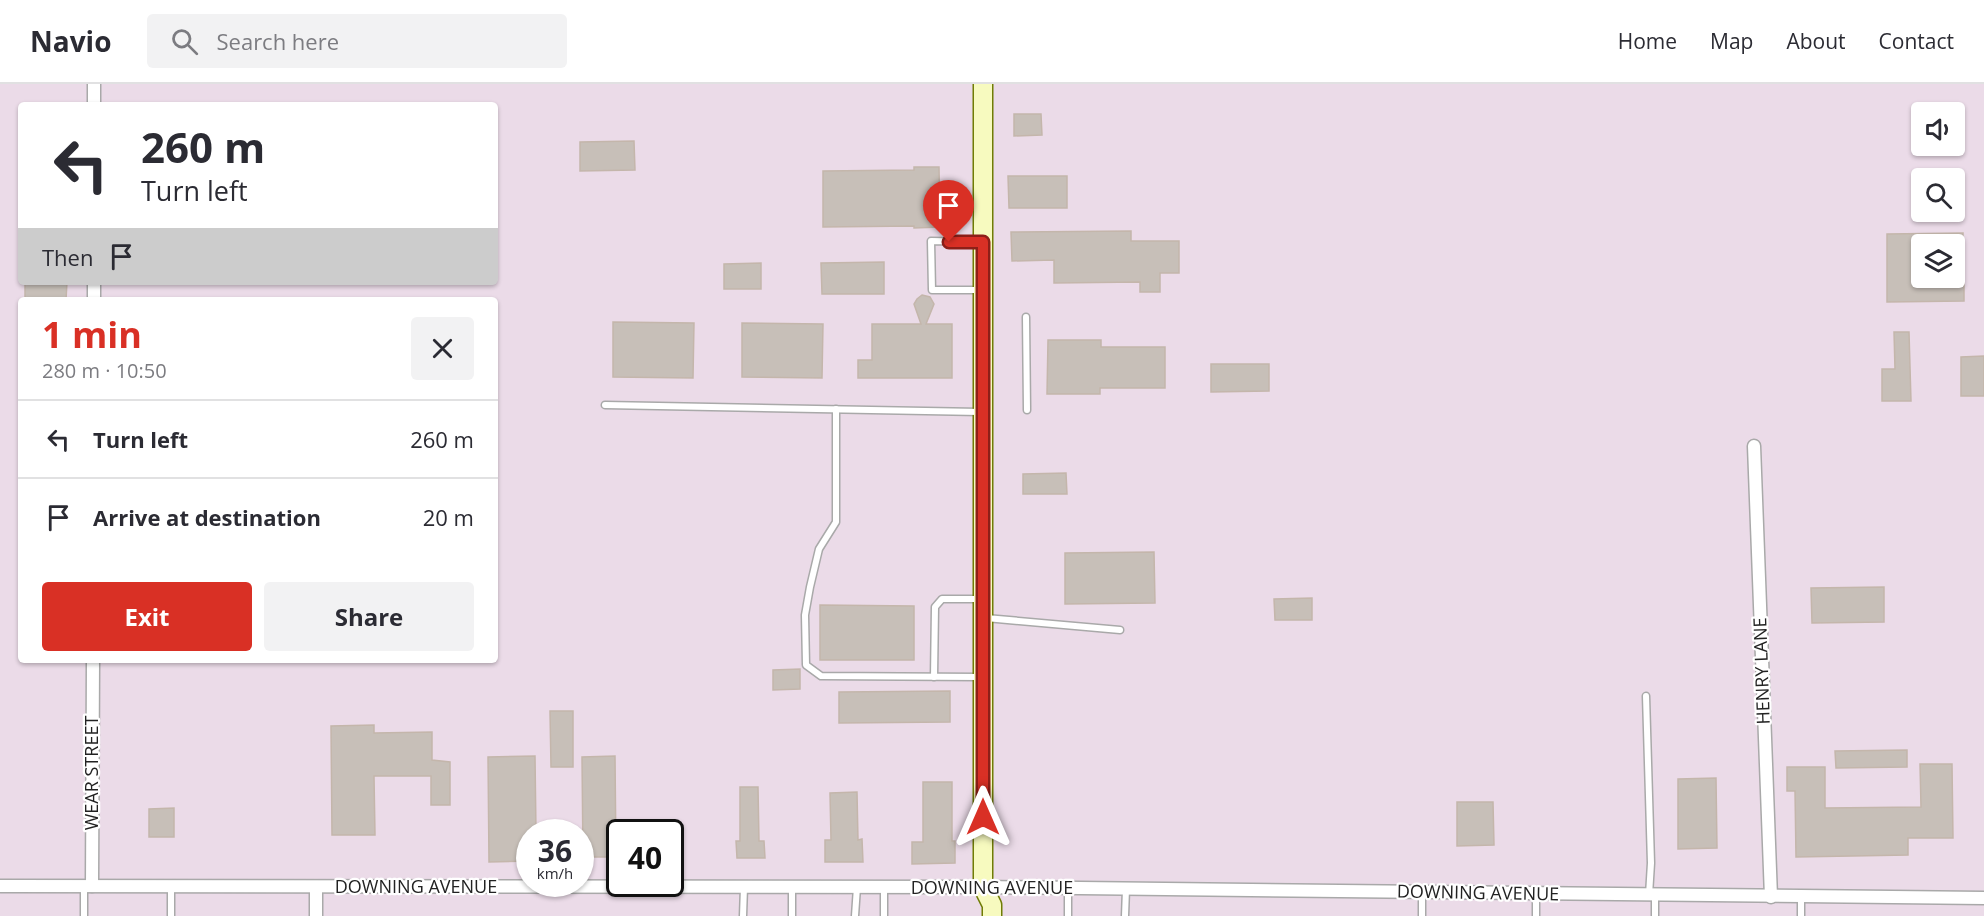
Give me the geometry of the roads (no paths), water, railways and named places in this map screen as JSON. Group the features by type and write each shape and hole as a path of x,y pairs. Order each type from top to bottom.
{"street":[{"path":"94,84 94,102"},
{"path":"983,84 983,887 992,905 992,916"},
{"name":"HENRY LANE","path":"1754,446 1771,897"},
{"name":"WEAR STREET","path":"88,886 93,663"},
{"name":"DOWNING AVENUE","path":"0,886 983,887 1984,898"},
{"path":"316,887 316,916"}],"lane":[{"path":"983,242 931,241 932,290 983,290"},
{"path":"1026,317 1027,410"},
{"path":"605,405 983,412"},
{"path":"836,410 836,522 819,549 810,587 805,615 806,665 821,676 983,677"},
{"path":"934,677 934,608 942,599 983,599"},
{"path":"983,618 1120,630"},
{"path":"1646,696 1652,895 1655,916"},
{"path":"84,916 88,886"},
{"path":"171,886 171,916"},
{"path":"743,916 744,887"},
{"path":"792,887 792,916"},
{"path":"855,916 857,887"},
{"path":"884,887 884,916"},
{"path":"1068,888 1068,916"},
{"path":"1125,916 1126,889"},
{"path":"1422,893 1422,916"},
{"path":"1536,894 1536,916"},
{"path":"1801,897 1801,916"}]}
